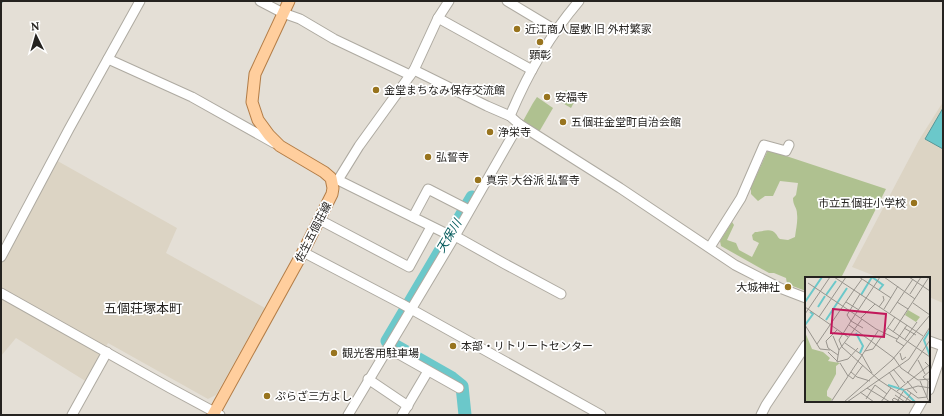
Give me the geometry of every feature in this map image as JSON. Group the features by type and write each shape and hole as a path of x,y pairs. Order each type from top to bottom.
{"main road":[{"path":"289,1 255,74 252,102 258,120 269,135 280,146 335,180"},
{"name":"佐生五個荘線","path":"216,414 320,220 332,194 335,180"}],"street":[{"path":"1,257 69,129 140,1"},
{"path":"260,1 283,13 300,19 334,39 510,116 519,124 710,247 735,265 780,288 805,298"},
{"path":"449,1 438,18 412,72 335,180 431,227 451,235 561,294"},
{"path":"507,1 555,29"},
{"path":"510,116 531,69 555,29 579,1"},
{"path":"438,18 531,69"},
{"path":"108,59 192,97 280,146"},
{"path":"348,415 390,345 408,308 466,209 519,124"},
{"path":"710,247 741,198 764,145 786,151 789,145"},
{"path":"413,217 428,190 466,209"},
{"path":"320,220 410,267 431,227"},
{"path":"303,252 408,308 601,415"},
{"path":"1,292 216,414"},
{"path":"796,294 805,305"},
{"path":"930,341 943,346"},
{"path":"390,345 428,371 459,388"},
{"path":"761,415 805,347"},
{"path":"930,387 943,349"},
{"path":"72,415 107,352"},
{"path":"402,415 428,371"},
{"path":"368,380 408,406"},
{"path":"914,415 921,402"}],"shaded area":[{"name":"市立五個荘小学校","path":"943,102 943,303 930,297 930,277 877,277 852,267 919,140"},
{"path":"54,159 177,228 166,253 265,308 216,395 208,399 108,343 87,382 16,338 1,356 1,263"}],"green space":[{"path":"566,90 577,97 571,108 559,101"},
{"path":"537,97 553,108 539,132 523,121"},
{"path":"768,150 886,189 842,277 805,277 805,291 787,284 786,278 774,273 769,273 721,246 720,241 732,222 734,225 727,240 736,243 739,250 752,257 759,243 753,240 752,235 755,232 766,230 772,231 780,239 788,240 795,237 797,212 793,198 796,195 798,183 780,181 773,196 765,196 758,201 751,194 751,187"}],"water":[{"path":"943,108 943,149 925,139"}],"waterway":[{"name":"天保川","path":"465,415 462,386 452,378 387,341 472,197"}],"place":[{"name":"近江商人屋敷 旧 外村繁家","path":"517,29"},
{"name":"顕彰","path":"540,42"},
{"name":"金堂まちなみ保存交流館","path":"376,90"},
{"name":"安福寺","path":"547,97"},
{"name":"五個荘金堂町自治会館","path":"563,122"},
{"name":"浄栄寺","path":"490,132"},
{"name":"弘誓寺","path":"428,157"},
{"name":"真宗 大谷派 弘誓寺","path":"478,180"},
{"name":"市立五個荘小学校","path":"914,203"},
{"name":"大城神社","path":"788,287"},
{"name":"本部・リトリートセンター","path":"453,346"},
{"name":"観光客用駐車場","path":"334,353"},
{"name":"ぷらざ三方よし","path":"267,396"}],"district":[{"name":"五個荘塚本町","path":"143,308"}]}
